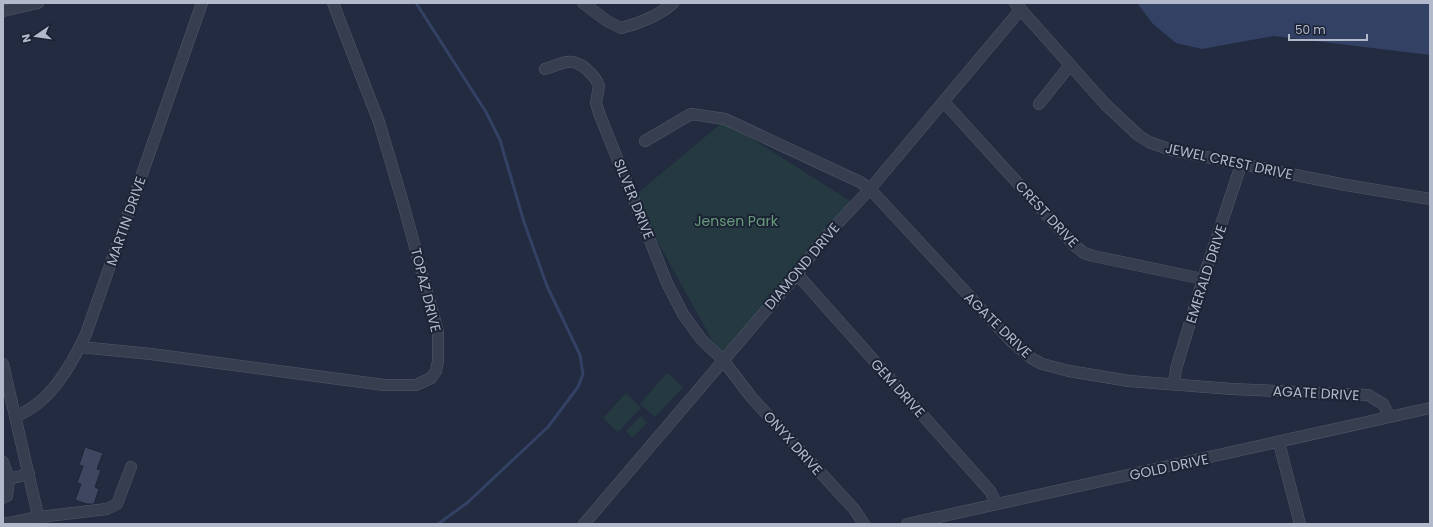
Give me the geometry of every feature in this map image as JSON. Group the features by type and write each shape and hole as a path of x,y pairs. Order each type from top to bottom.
{"street":[{"path":"3,11 38,3"},
{"name":"MARTIN DRIVE","path":"16,416 27,411 46,395 59,379 80,346 98,300 202,3"},
{"name":"TOPAZ DRIVE","path":"80,346 384,385 416,385 431,378 436,371 438,332 403,203 370,97 333,3"},
{"path":"582,3 607,21 621,28 631,26 668,8 673,3"},
{"name":"JEWEL CREST DRIVE","path":"1018,6 1121,120 1150,142 1187,155 1430,199"},
{"name":"DIAMOND DRIVE","path":"584,524 796,274 825,237 870,189 944,102 1018,6"},
{"name":"SILVER DRIVE","path":"545,69 568,61 580,65 591,74 598,83 599,93 596,103 599,113 668,283 683,314 701,339 723,360"},
{"path":"1039,104 1070,65"},
{"name":"CREST DRIVE","path":"944,102 1068,238 1084,253 1203,279"},
{"name":"AGATE DRIVE","path":"644,142 690,114 725,119 860,182 870,189 1011,341 1031,358 1042,364 1069,371 1129,381 1232,389 1368,395 1382,404 1387,409 1390,417"},
{"name":"EMERALD DRIVE","path":"1174,384 1176,369 1203,279 1241,165"},
{"name":"GEM DRIVE","path":"796,274 990,491 997,504"},
{"name":"ONYX DRIVE","path":"723,360 752,398 854,509 864,524"},
{"path":"3,364 40,520"},
{"name":"GOLD DRIVE","path":"908,524 1280,443 1430,408"},
{"path":"1280,443 1300,524"},
{"path":"3,462 9,479 7,496 3,498"},
{"path":"4,524 40,520 107,509 117,504 131,467"},
{"path":"9,479 29,474"}],"green space":[{"name":"Jensen Park","path":"724,121 855,204 723,360 633,197"},
{"path":"667,373 683,387 655,417 640,404"},
{"path":"626,393 641,408 618,432 603,418"},
{"path":"641,416 647,423 632,438 626,431"}],"water":[{"path":"1137,3 1430,3 1430,55 1274,36 1202,49 1176,43 1153,24"}],"building":[{"path":"85,447 103,453 97,469 101,470 95,487 99,489 94,504 87,504 75,500 81,484 77,483 83,466 79,465"}],"waterway":[{"path":"416,3 486,112 500,140 524,222 547,286 580,355 583,374 578,387 548,427 467,503 438,524"}]}
